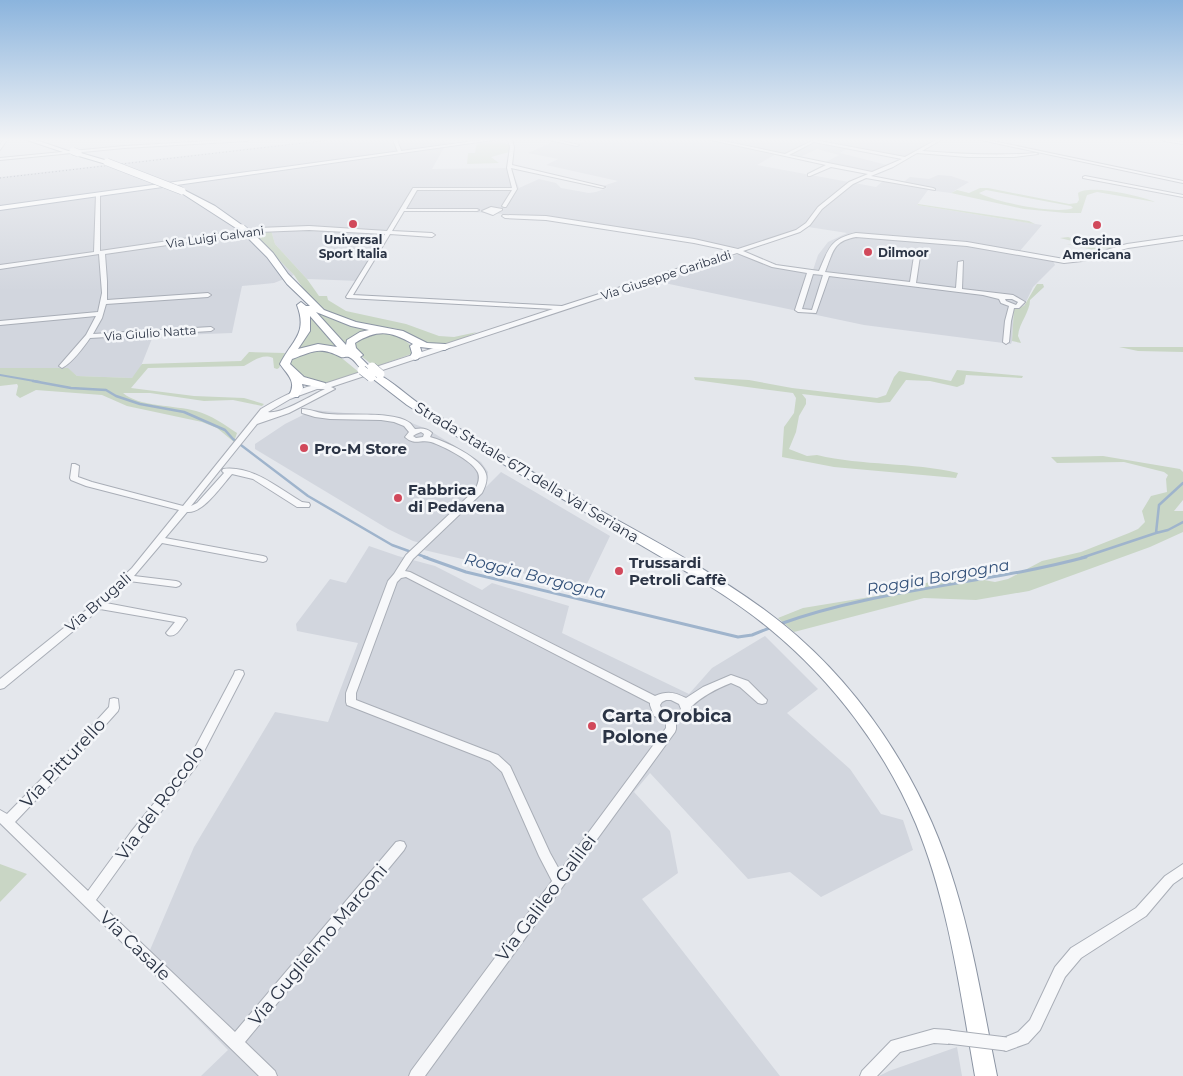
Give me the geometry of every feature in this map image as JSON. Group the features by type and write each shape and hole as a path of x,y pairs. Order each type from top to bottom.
{"highway":[{"path":"180,190 242,228 270,254 321,324 334,339 371,372"},
{"path":"286,276 321,312 347,322 400,333 419,346 445,347"},
{"path":"286,276 305,313 307,326 300,342 285,364 296,377 308,384 326,387"},
{"path":"371,372 353,351 350,342 363,334 390,330"},
{"path":"415,358 419,346"},
{"path":"287,359 308,349 326,347 341,351 371,372"},
{"name":"Strada Statale 671 della Val Seriana","path":"371,372 385,388 402,396 447,426 694,571 754,610 785,634 832,680 872,731 896,768 924,823 947,888 957,924 986,1076"},
{"path":"294,395 298,388 296,377"}],"main road":[{"path":"0,208 125,190"}],"street":[{"path":"414,190 349,296 555,307 563,309"},
{"path":"492,210 514,190"},
{"name":"Via Giuseppe Garibaldi","path":"445,347 739,251 804,227 820,208 841,190"},
{"path":"1153,190 1183,196"},
{"path":"62,366 90,336 103,302 98,194"},
{"path":"401,210 492,210 505,216 546,218 619,228 739,251 774,266 810,273 1013,297 1022,302 1017,307 1003,302 1002,298"},
{"name":"Via Luigi Galvani","path":"0,267 268,229 309,228 432,235"},
{"path":"810,273 798,310 811,313 814,312 820,295 823,274 833,244 839,239 856,235 967,244 1064,261 1082,259 1126,246 1183,238"},
{"path":"912,285 917,256"},
{"path":"959,290 961,262"},
{"path":"804,292 820,295"},
{"path":"983,293 1002,298 1013,297"},
{"path":"103,302 208,295"},
{"path":"1006,342 1012,306"},
{"path":"0,323 100,314"},
{"name":"Via Giulio Natta","path":"90,336 211,329"},
{"path":"253,424 264,411 294,395 326,387 415,358"},
{"path":"253,424 304,402 326,387"},
{"path":"304,402 305,411"},
{"path":"264,411 266,414 272,415"},
{"path":"286,411 305,411 319,416 394,420 409,425 413,432 409,435 411,440 426,438 435,440 476,463 482,471 483,482 479,491 409,557 393,581 351,693 351,702 494,758 506,769 545,856 558,880"},
{"name":"Via Brugali","path":"0,685 98,605 127,578 253,424"},
{"path":"75,466 74,478 89,484 185,509"},
{"path":"216,470 256,477 300,505 306,505"},
{"name":"Via Brugali","path":"185,509 190,510 200,505 230,472"},
{"path":"160,540 263,559"},
{"path":"398,576 407,574 657,702"},
{"path":"127,578 176,584"},
{"path":"98,605 182,620 171,633"},
{"name":"Via del Roccolo","path":"88,901 192,764 239,674"},
{"path":"686,705 681,699 665,696 657,702 655,709 665,718 672,719 683,715 686,705 690,701 717,684 731,679 744,684 762,700"},
{"name":"Via Pitturello","path":"3,818 70,757 114,708 114,702"},
{"name":"Via Galileo Galilei","path":"416,1076 671,728 672,719"},
{"name":"Via Casale","path":"3,818 270,1076"},
{"name":"Via Guglielmo Marconi","path":"235,1043 400,846"},
{"path":"867,1076 896,1046 934,1036 1006,1044 1023,1038 1035,1025 1060,972 1076,953 1141,912 1169,880 1183,870"}],"shaded area":[{"path":"0,190 573,190 589,193 601,190 928,190 917,205 1042,225 1019,252 1052,259 1055,265 1033,287 1024,306 1014,309 1011,344 864,325 655,281 746,252 776,265 813,270 818,255 828,242 847,233 802,226 797,230 739,248 548,217 458,211 403,212 360,281 307,279 275,244 271,230 255,234 294,275 274,283 242,286 232,333 153,336 139,371 132,378 77,376 67,368 0,368"},
{"path":"930,190 956,190 951,193"},
{"path":"313,410 399,418 427,429 481,462 488,472 486,487 501,472 610,536 585,588 424,550 428,545 413,541 388,529 255,449 255,444 285,424"},
{"path":"369,546 435,566 482,590 492,583 569,606 562,633 689,694 712,668 765,636 818,689 787,713 850,769 881,814 903,820 913,850 821,897 790,872 748,879 650,773 634,792 670,831 678,873 642,899 780,1076 201,1076 228,1050 144,964 194,847 275,712 328,722 358,643 297,631 296,624 330,579 346,583"},
{"path":"957,1047 962,1076 879,1076 889,1071"}],"green space":[{"path":"958,190 969,193 975,190 986,190 979,193 1012,204 1054,210 1073,208 1071,206 987,190 999,190 1069,204 1077,203 1079,200 1078,193 1105,190 1128,194 1155,202 1097,192 1087,195 1081,213 1066,213 1024,209 951,193"},
{"path":"917,205 1029,221 1035,224"},
{"path":"271,230 275,244 307,279 319,296 327,296 328,300 346,311 406,324 439,336 454,337 477,332 462,339 438,346 415,340 398,329 357,323 320,308 311,300 294,275 252,232"},
{"path":"1068,237 1090,244 1103,240 1127,249 1114,255 1100,257 1094,250 1066,244 1096,248 1105,253 1115,249 1100,248 1060,238"},
{"path":"1037,284 1043,284 1044,287 1030,300 1019,331 1018,336 1021,343 1012,341 1014,308 1024,306"},
{"path":"316,312 336,321 372,330 357,334 346,345"},
{"path":"309,316 337,347 298,351 307,334"},
{"path":"376,332 398,335 413,347 414,353 375,367 355,351 352,344"},
{"path":"1119,347 1183,347 1183,352 1138,351"},
{"path":"323,349 338,355 360,373 324,384 309,383 289,363 291,359 303,352"},
{"path":"249,352 285,353 277,369 274,368 273,358 265,356 244,366 148,368 131,388 194,396 244,398 264,404 262,406 233,400 204,401 150,393 123,393 138,401 187,409 207,415 237,433 234,442 217,428 202,422 127,406 102,395 36,390 20,398 16,395 17,384 0,386 0,368 68,368 77,376 132,378 142,364 241,361"},
{"path":"957,370 1023,376 1022,378 966,375 964,384 957,387 930,381 906,380 890,402 879,403 802,394 806,399 806,404 799,416 796,432 789,449 807,456 817,455 852,461 905,465 958,473 956,478 834,467 782,457 784,427 794,413 796,398 793,393 695,380 694,377 749,380 792,388 877,398 886,395 894,377 899,371 951,381"},
{"path":"1103,456 1180,469 1183,472 1183,500 1174,511 1183,511 1183,532 1150,547 1029,591 976,600 924,598 794,632 778,618 803,608 876,596 957,575 995,582 1008,579 1042,561 1081,552 1138,529 1145,522 1142,511 1151,496 1167,492 1166,479 1168,475 1164,472 1124,462 1057,463 1051,457"},
{"path":"0,864 27,874 0,902"}],"waterway":[{"name":"Roggia Borgogna","path":"0,375 40,382"},
{"name":"Roggia Borgogna","path":"33,381 71,388 106,390 116,396 140,404 184,412 225,430 233,439 308,496 392,545 428,558"},
{"name":"Roggia Borgogna","path":"1156,533 1159,505 1183,483"},
{"path":"1156,533 1168,530 1183,522"},
{"name":"Roggia Borgogna","path":"1081,558 1156,533"},
{"name":"Roggia Borgogna","path":"424,557 466,572 738,637 752,635 772,627"},
{"name":"Roggia Borgogna","path":"780,624 854,603 1009,574 1086,557"}],"place":[{"name":"Universal Sport Italia","path":"353,224"},
{"name":"Cascina Americana","path":"1097,225"},
{"name":"Dilmoor","path":"868,252"},
{"name":"Pro-M Store","path":"304,448"},
{"name":"Fabbrica di Pedavena","path":"398,498"},
{"name":"Trussardi Petroli Caffè","path":"619,571"},
{"name":"Carta Orobica Polone","path":"592,726"}]}
